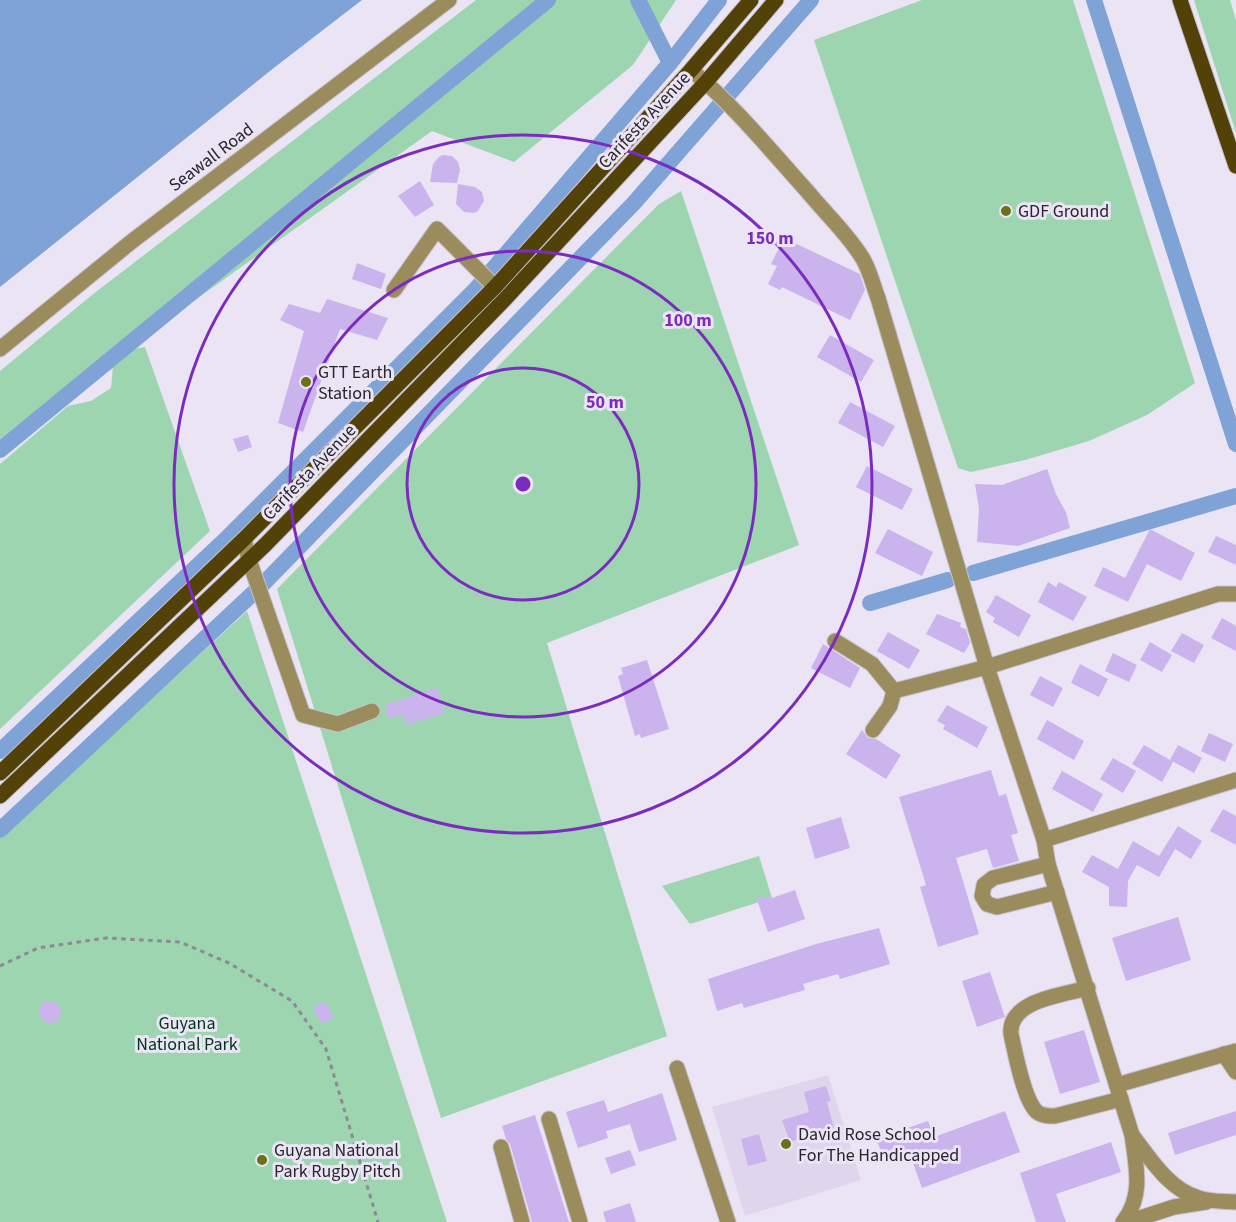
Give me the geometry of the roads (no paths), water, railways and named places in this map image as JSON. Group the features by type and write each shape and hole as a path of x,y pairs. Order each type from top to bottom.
{"main road":[{"name":"Carifesta Avenue","path":"0,773 244,539 495,287 691,70 751,0"},
{"name":"Carifesta Avenue","path":"0,796 252,568 706,82 776,0"},
{"path":"1180,0 1236,166"}],"street":[{"name":"Seawall Road","path":"0,349 131,242 449,0"},
{"path":"691,70 724,100 830,218 867,267 987,667 1044,840 1048,864 1132,1135 1138,1175 1137,1193 1130,1212 1123,1222"},
{"path":"394,290 437,228 495,287"},
{"path":"244,539 303,715 338,724 372,711"},
{"path":"894,691 987,667 1218,594 1236,594"},
{"path":"835,641 872,664 894,691"},
{"path":"873,730 890,706 894,691"},
{"path":"1044,840 1236,780"},
{"path":"1048,864 993,878 984,885 982,896 987,904 997,908 1057,891"},
{"path":"1088,988 1026,1006 1017,1013 1013,1020 1011,1034 1027,1095 1038,1113 1055,1116 1230,1053 1236,1072"},
{"path":"678,1068 728,1222"},
{"path":"549,1119 580,1222"},
{"path":"1132,1135 1175,1186 1200,1199 1236,1202"},
{"path":"501,1147 522,1222"},
{"path":"1128,1222 1174,1207 1217,1201"}],"water":[{"path":"0,0 362,0 0,287"}],"waterway":[{"path":"0,450 548,0"},
{"path":"638,0 670,63"},
{"path":"0,751 228,537 475,290 670,63 719,0"},
{"path":"0,830 264,583 634,203 811,0"},
{"path":"1094,0 1236,444"},
{"path":"973,573 1236,496"},
{"path":"870,603 948,580"}],"place":[{"name":"GDF Ground","path":"1006,211"},
{"name":"GTT Earth Station","path":"306,382"},
{"name":"David Rose School For The Handicapped","path":"786,1144"},
{"name":"Guyana National Park Rugby Pitch","path":"262,1160"}],"park label":[{"name":"Guyana National Park","path":"187,1033"}]}
